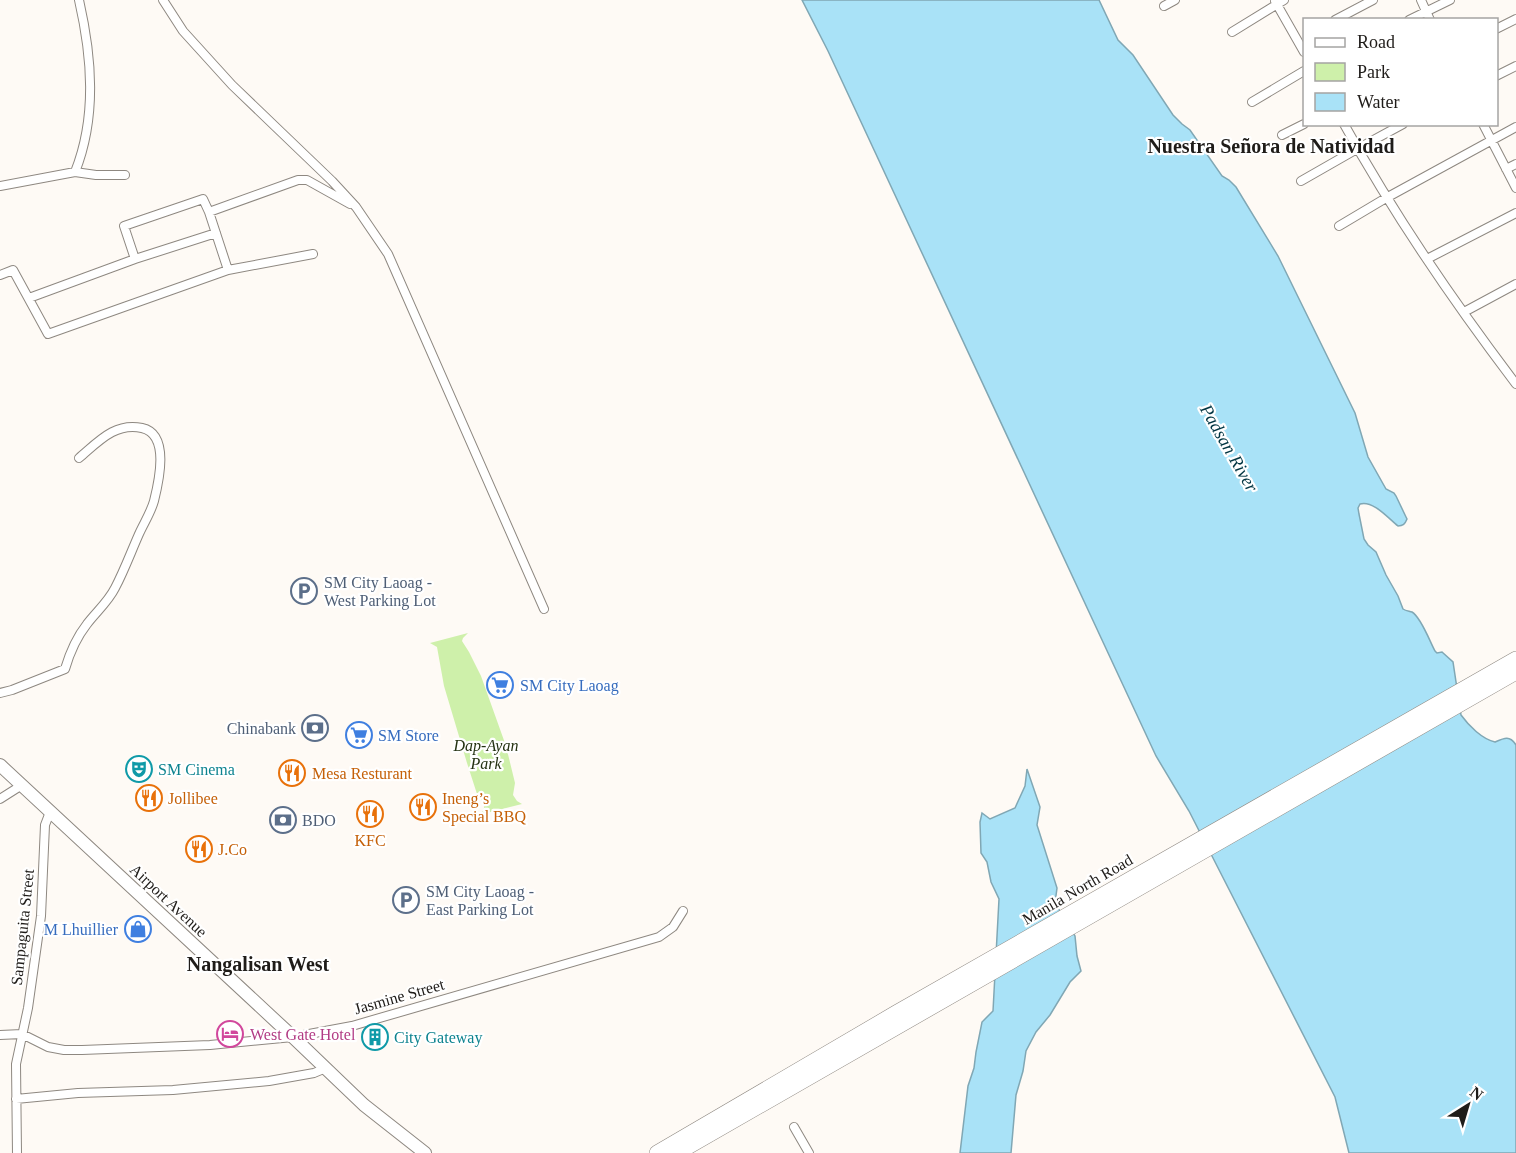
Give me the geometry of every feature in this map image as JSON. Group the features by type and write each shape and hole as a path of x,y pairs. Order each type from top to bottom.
{"highway":[{"name":"Manila North Road","path":"677,1153 917,1001 1516,659"},
{"name":"Manila North Road","path":"657,1153 915,1016 1516,672"}],"main road":[{"name":"Airport Avenue","path":"0,765 363,1105 425,1153"}],"street":[{"path":"75,172 82,153 89,120 90,74 86,29 79,0"},
{"path":"163,0 183,31 232,85 357,207 388,254 544,609"},
{"path":"1164,6 1175,0"},
{"path":"1339,18 1373,0"},
{"path":"1421,0 1428,15 1450,0"},
{"path":"1232,32 1278,1 1301,37"},
{"path":"1498,28 1516,19"},
{"path":"1498,75 1516,66"},
{"path":"1252,102 1303,72"},
{"path":"1282,135 1303,125"},
{"path":"1345,126 1386,198 1516,384"},
{"path":"1301,181 1399,126"},
{"path":"1484,126 1516,188"},
{"path":"1339,226 1516,127"},
{"path":"1506,169 1516,164"},
{"path":"0,186 75,172 125,175"},
{"path":"209,212 298,180 307,180 357,207"},
{"path":"135,259 124,226 203,199 228,270"},
{"path":"1427,259 1516,213"},
{"path":"29,298 135,259 216,233"},
{"path":"0,275 13,270 48,334 228,270 313,254"},
{"path":"1464,312 1516,284"},
{"path":"0,693 65,669 78,636 114,590 153,503 161,463 160,449 150,431 127,426 119,428 79,458"},
{"path":"0,800 22,785"},
{"name":"Sampaguita Street","path":"17,1153 16,1064 28,1008 41,916 45,825 50,812"},
{"name":"Jasmine Street","path":"0,1035 22,1034 48,1047 64,1050 210,1045 293,1037 352,1026 659,937 673,927 683,911"},
{"path":"16,1099 78,1093 173,1090 269,1081 314,1073 326,1068"},
{"path":"794,1127 809,1153"}],"green space":[{"name":"Dap-Ayan Park","path":"468,633 462,641 481,676 506,746 515,783 513,795 522,804 479,815 485,804 477,794 467,763 444,686 437,647 430,643"}],"water":[{"name":"Padsan River","path":"802,0 1099,0 1118,40 1133,55 1173,115 1190,130 1222,176 1236,187 1278,256 1355,413 1368,457 1386,489 1396,496 1407,519 1404,524 1398,526 1375,507 1365,503 1360,504 1358,508 1364,539 1376,552 1403,609 1412,612 1419,619 1435,651 1442,652 1453,662 1461,715 1485,738 1495,742 1509,739 1516,745 1516,1153 1349,1153 1335,1097 1189,811 1156,756 828,51"},
{"path":"1027,769 1040,807 1037,825 1057,888 1055,903 1075,936 1081,971 1070,982 1026,1051 1016,1095 1011,1153 960,1153 968,1086 974,1068 982,1022 993,1011 999,899 991,882 987,862 981,853 980,822 982,813 990,819 1015,808 1025,786"}],"place":[{"name":"SM City Laoag - West Parking Lot","path":"304,591"},
{"name":"SM City Laoag","path":"500,685"},
{"name":"Chinabank","path":"315,728"},
{"name":"SM Store","path":"359,735"},
{"name":"SM Cinema","path":"139,769"},
{"name":"Mesa Resturant","path":"292,773"},
{"name":"Jollibee","path":"149,798"},
{"name":"Ineng’s Special BBQ","path":"423,807"},
{"name":"KFC","path":"370,814"},
{"name":"BDO","path":"283,820"},
{"name":"J.Co","path":"199,849"},
{"name":"SM City Laoag - East Parking Lot","path":"406,900"},
{"name":"M Lhuillier","path":"138,929"},
{"name":"West Gate Hotel","path":"230,1034"},
{"name":"City Gateway","path":"375,1037"}],"district":[{"name":"Nuestra Señora de Natividad","path":"1271,146"},
{"name":"Nangalisan West","path":"258,964"}]}
